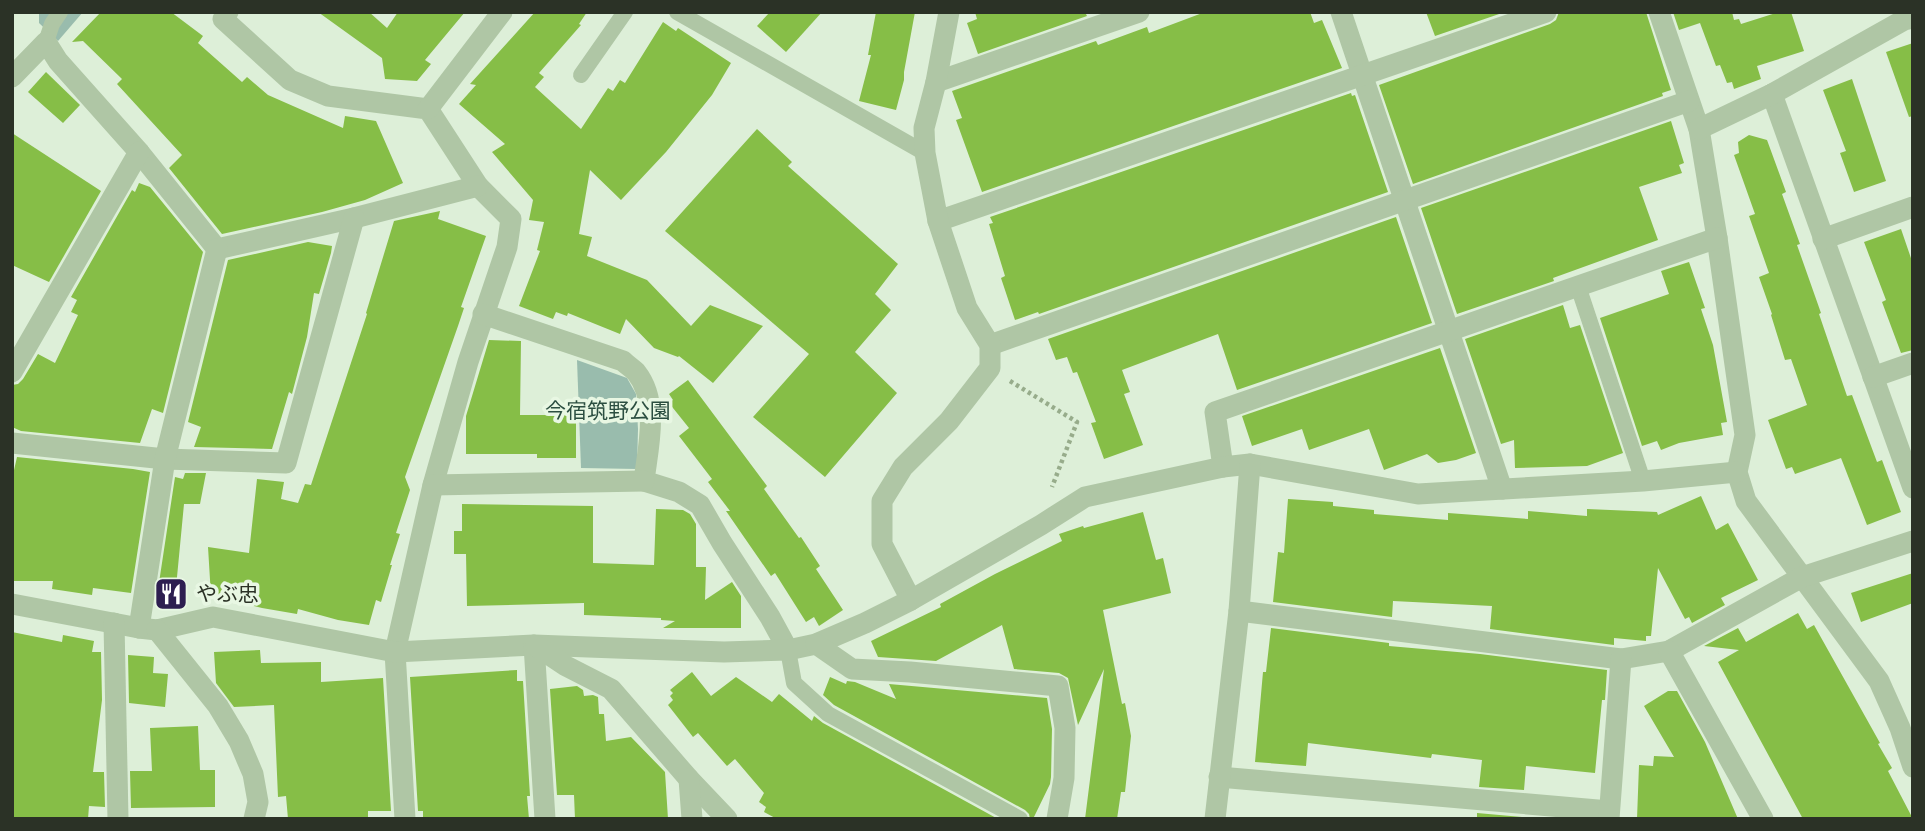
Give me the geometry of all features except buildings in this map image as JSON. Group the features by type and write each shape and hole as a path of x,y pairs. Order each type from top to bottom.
{"street":[{"path":"228,12 223,19 290,80 328,96 428,109 478,186 511,219 507,247 468,362 433,485 396,652 405,819"},
{"path":"428,109 502,12"},
{"path":"911,600 882,544 882,500 903,467 949,421 990,368 990,345 967,309 938,221 925,153 924,128 949,12"},
{"path":"936,82 1139,12"},
{"path":"1341,12 1502,489"},
{"path":"938,221 1546,12"},
{"path":"1659,12 1699,129 1745,435 1737,472 1746,500 1879,681 1913,766"},
{"path":"1699,129 1772,94 1904,20 1913,18"},
{"path":"12,77 46,42 58,61 139,152 217,249"},
{"path":"1772,94 1913,488"},
{"path":"990,345 1689,101"},
{"path":"12,372 139,152"},
{"path":"217,249 478,186"},
{"path":"1823,239 1913,207"},
{"path":"12,443 165,459 286,463 354,218"},
{"path":"1223,467 1215,412 1717,238"},
{"path":"217,249 165,459 148,629 218,706 239,741 253,774 258,802 254,819"},
{"path":"483,314 623,361 636,372 646,392 651,421 644,481"},
{"path":"1873,377 1913,363"},
{"path":"12,604 148,629 213,617 396,652 534,645 724,652 788,650 816,644 865,624 1041,525 1085,497 1223,467 1250,464 1418,494 1643,481 1737,472"},
{"path":"1215,819 1239,611 1250,464"},
{"path":"433,485 644,481 679,492 700,505 788,650"},
{"path":"1239,611 1621,659 1669,651 1802,577 1913,541"},
{"path":"114,623 118,819"},
{"path":"816,644 852,669 1058,687 1065,728 1064,778 1057,819"},
{"path":"534,645 566,666 611,689 727,819"},
{"path":"534,645 545,819"},
{"path":"1669,651 1763,819"},
{"path":"1219,776 1609,815 1621,659"},
{"path":"689,779 692,819"}],"lane":[{"path":"46,42 52,24 60,12"},
{"path":"581,75 625,12"},
{"path":"677,12 925,153"},
{"path":"1578,286 1643,481"},
{"path":"788,650 794,683 828,714 1020,819"}],"path":[{"path":"1022,388 1077,422 1053,484"}],"green space":[{"path":"39,12 83,12 58,41 39,23"},
{"name":"今宿筑野公園","path":"577,360 627,378 636,394 637,469 581,468"}],"place":[{"name":"やぶ忠","path":"171,594"}]}
